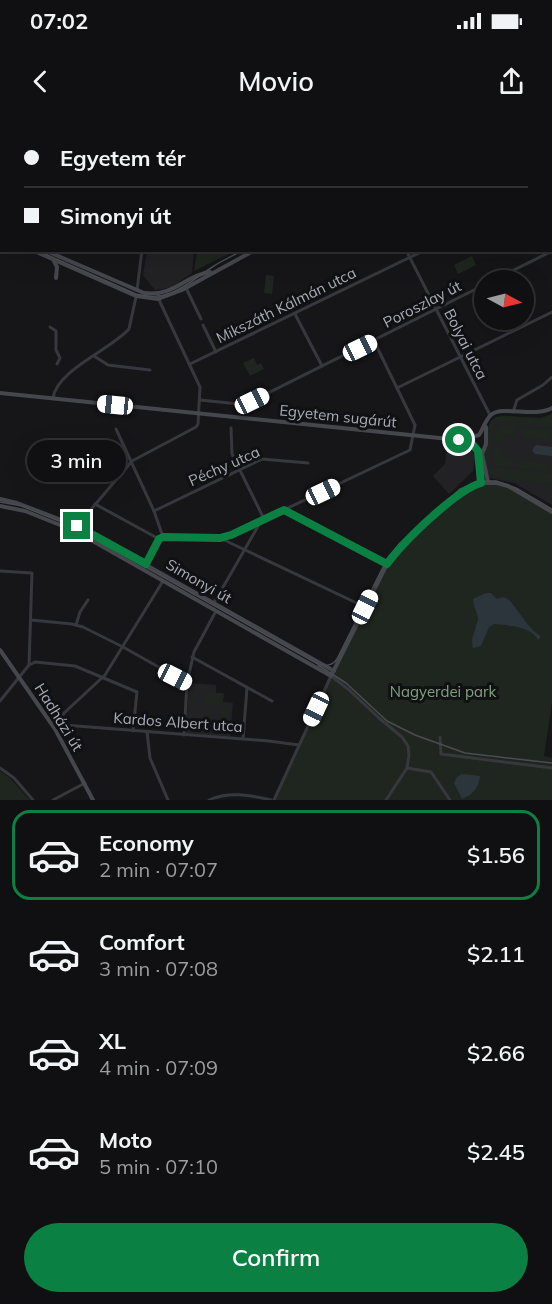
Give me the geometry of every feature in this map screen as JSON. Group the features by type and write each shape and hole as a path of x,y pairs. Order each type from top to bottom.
{"street":[{"path":"36,252 54,260 63,261"},
{"path":"47,252 136,293 158,296 186,288 251,252"},
{"path":"52,398 55,387 68,374 129,329 142,252"},
{"name":"Bolyai utca","path":"407,252 435,311 490,415"},
{"name":"Mikszáth Kálmán utca","path":"190,364 421,252"},
{"path":"514,270 550,252"},
{"path":"54,260 57,267 56,278"},
{"path":"158,296 202,273 214,272"},
{"path":"186,288 201,319"},
{"name":"Poroszlay út","path":"200,400 239,404 252,401 474,290"},
{"path":"77,526 132,461 196,427 200,387 158,296"},
{"path":"397,388 552,312"},
{"path":"295,314 322,366"},
{"path":"203,325 216,352"},
{"path":"50,327 56,331 56,350 60,358 57,364"},
{"path":"146,564 159,539 163,537 220,538 231,535 404,454 412,448 415,425 374,341"},
{"path":"94,356 108,365 150,370"},
{"path":"513,412 517,400 552,377"},
{"name":"Egyetem sugárút","path":"0,393 459,440 474,438"},
{"path":"481,483 479,454 474,438 479,435 490,415 502,411 538,413 552,408"},
{"path":"486,424 486,442 482,454 484,472 488,482"},
{"path":"231,428 232,454 262,520"},
{"path":"116,429 154,511 163,537"},
{"path":"479,435 485,438"},
{"name":"Egyetem sugárút","path":"459,440 475,446"},
{"path":"475,446 484,447"},
{"name":"Péchy utca","path":"154,511 266,458 308,463"},
{"path":"209,800 221,795 249,795 272,800 387,564 401,546 462,491 488,482 508,486 552,512"},
{"name":"Simonyi út","path":"0,499 17,502 77,526 334,670"},
{"path":"95,504 159,539"},
{"name":"Simonyi út","path":"0,506 26,511 75,531 331,676"},
{"path":"284,510 387,564"},
{"path":"214,603 262,520"},
{"path":"220,538 365,607"},
{"path":"0,571 32,573 29,665"},
{"path":"55,729 63,725 63,714 104,677 163,581"},
{"path":"76,625 80,612 88,600"},
{"path":"184,735 187,683 192,657 216,611"},
{"path":"31,621 76,625 123,647 187,683"},
{"name":"Hadházi út","path":"1,653 55,729 93,800"},
{"path":"192,657 272,701"},
{"path":"0,701 18,676 35,662 75,666 137,692 133,731"},
{"path":"331,676 402,737 409,751 407,768 386,800"},
{"path":"243,739 248,688"},
{"name":"Kardos Albert utca","path":"63,725 299,745"},
{"path":"147,732 150,758 168,800"},
{"path":"440,737 439,752 552,768"},
{"path":"0,768 14,778 33,800"},
{"path":"407,768 433,774 450,800"},
{"path":"53,800 85,783"}],"shaded area":[{"path":"147,252 194,252 192,273 170,288 155,290 143,275"},
{"path":"552,414 552,505 514,483 490,478 487,475 488,428 491,421 503,416 541,418"},
{"path":"536,445 552,447 552,456 535,454 532,450"},
{"path":"447,449 472,451 475,456 473,471 449,494 433,476 445,464"},
{"path":"491,593 497,599 509,600 531,628 541,636 538,640 525,629 494,624 489,627 481,646 473,648 473,637 478,619 473,599"},
{"path":"189,683 216,685 216,693 224,693 223,702 233,703 230,737 186,733"},
{"path":"462,774 480,776 474,790 462,799 454,783"}],"green space":[{"path":"197,252 233,252 194,271"},
{"path":"472,256 476,265 458,274 454,265"},
{"path":"266,275 274,276 272,294 264,293"},
{"path":"254,358 257,365 261,363 264,369 250,376 243,363"},
{"path":"552,414 552,427 494,421 489,467 552,474 552,483 507,480 485,472 483,454 491,421 503,416 541,418"},
{"path":"500,426 516,427 515,436 505,435 503,443 495,442 497,428"},
{"path":"522,428 552,431 551,440 521,437"},
{"path":"495,448 503,449 502,458 513,459 512,467 496,466 493,462"},
{"path":"518,460 549,463 548,471 518,468"},
{"name":"Nagyerdei park","path":"481,483 502,484 552,512 552,702 544,756 552,758 552,800 274,800 382,572 414,537 462,493"},
{"path":"205,693 222,694 221,705 205,704"},
{"path":"221,709 229,709 227,729 219,728"},
{"path":"0,771 10,778 30,800 0,800"}],"tram line":[{"path":"41,252 136,294 148,296 159,296 178,290 239,252"},
{"path":"0,502 22,506 76,528 318,664 326,665 337,659 385,563 399,544 460,489 481,481 496,481 516,488 552,509"},
{"path":"318,665 346,683 387,721 415,735 465,753 552,763"}],"route":[{"path":"77,526 146,564 159,539 163,537 220,538 284,510 387,564 401,546 462,491 481,483 478,451 473,445 459,440"}]}
